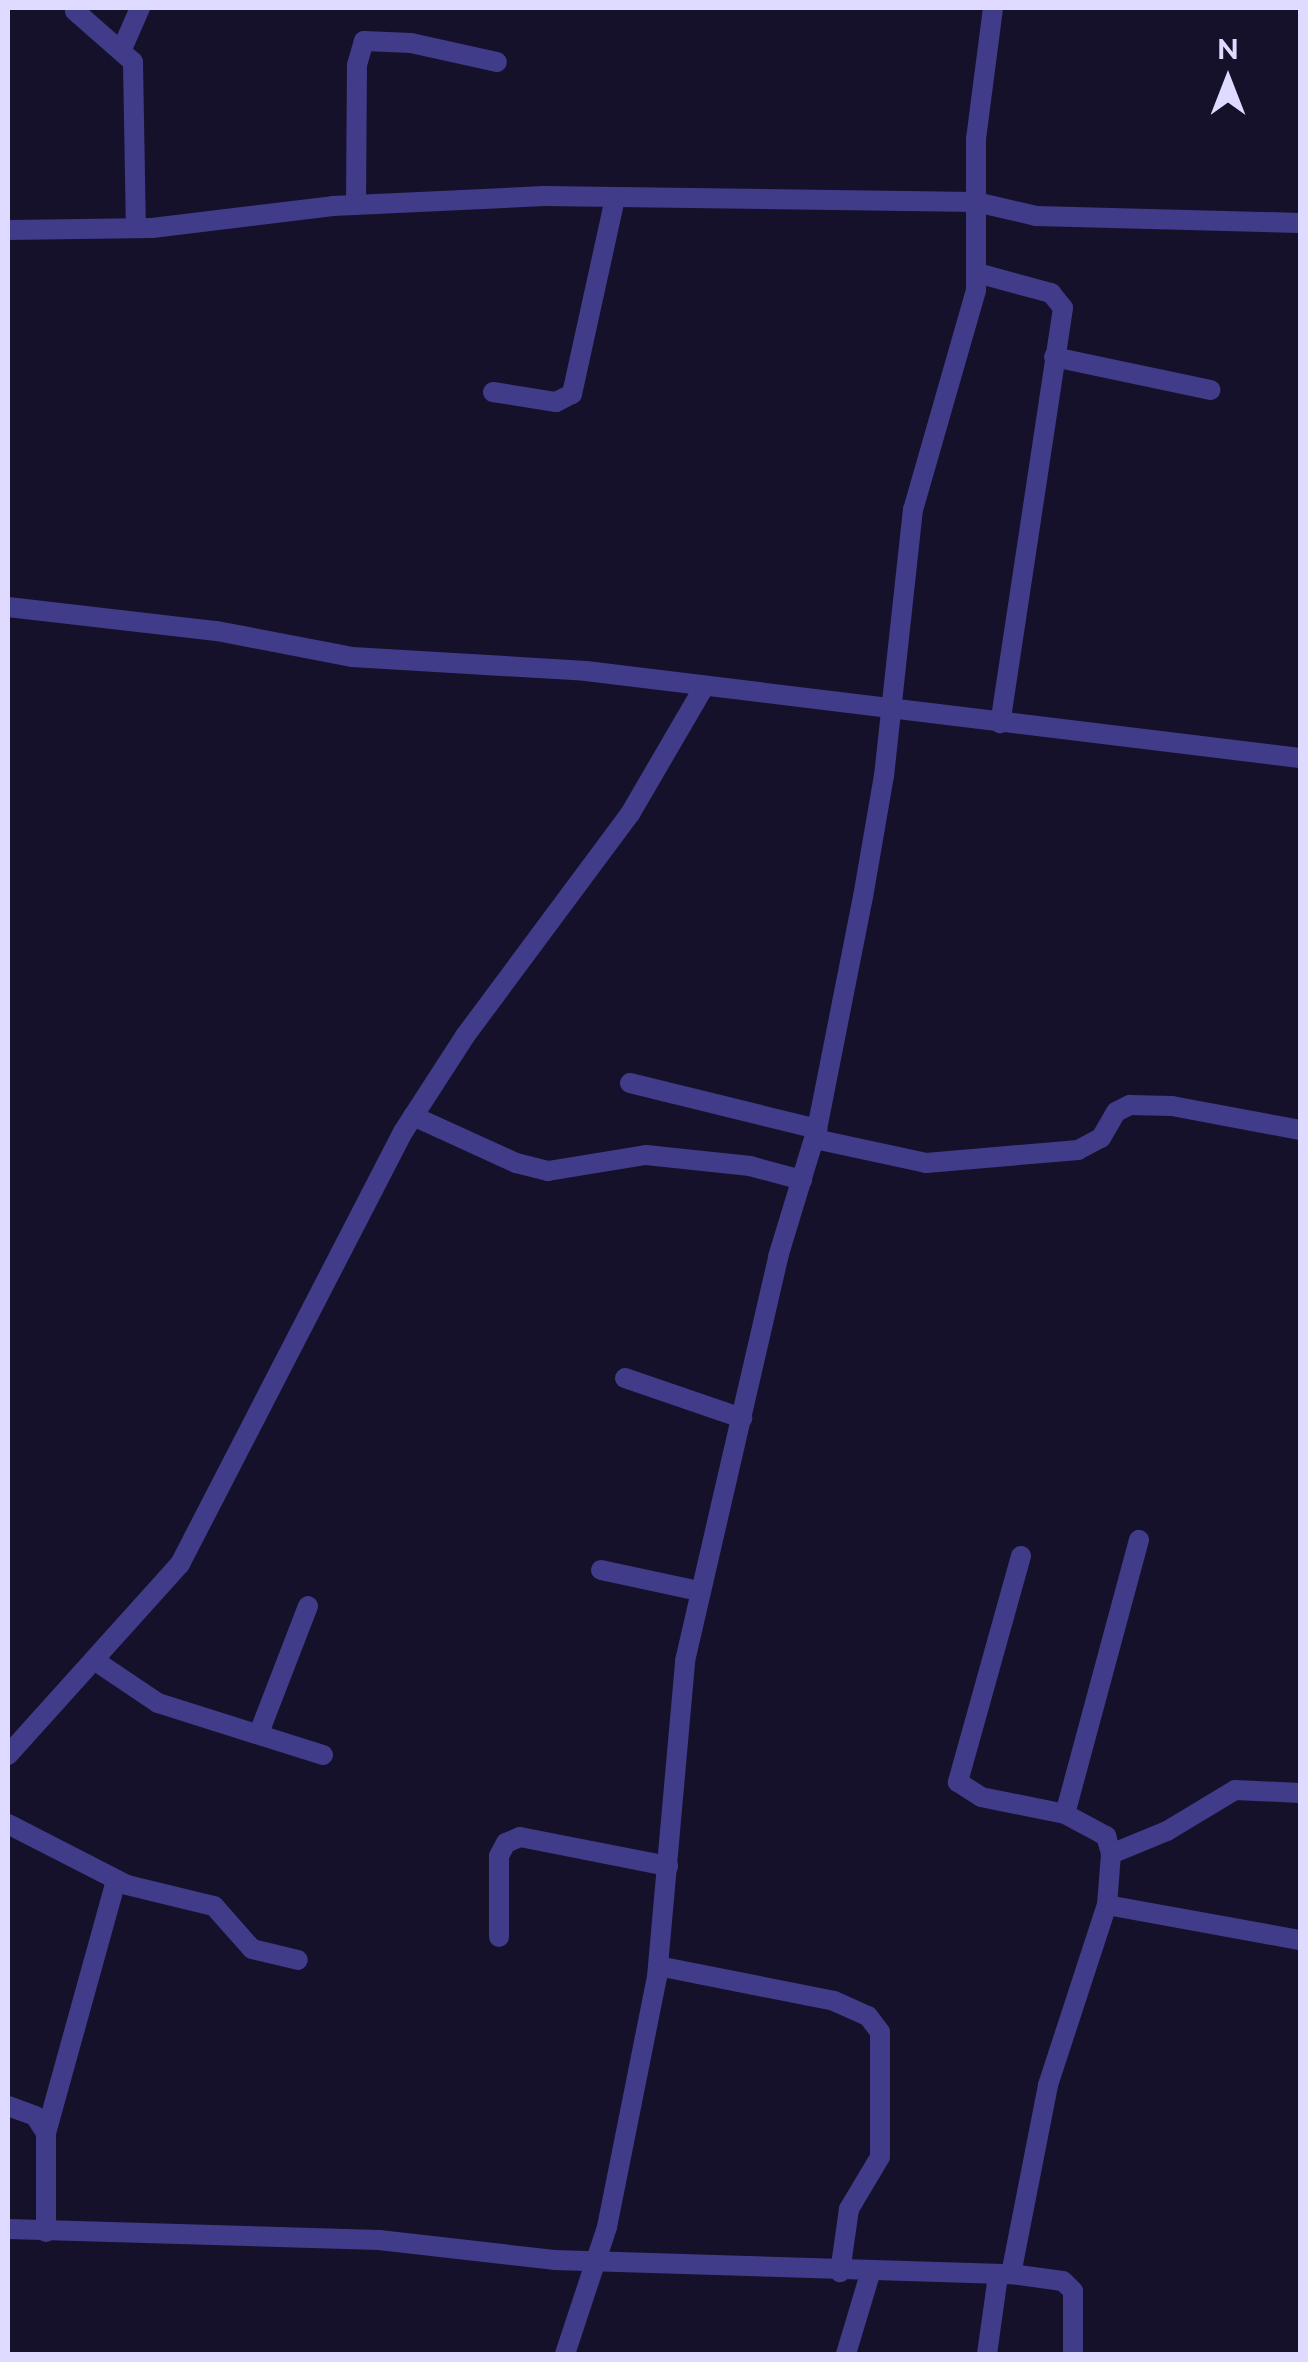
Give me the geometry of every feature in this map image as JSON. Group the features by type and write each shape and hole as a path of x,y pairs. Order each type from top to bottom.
{"street":[{"path":"122,49 140,8"},
{"path":"568,2353 599,2259 658,1966 685,1661 742,1418 816,1134 876,830 912,510 957,366 977,273 979,102 993,8"},
{"path":"76,11 122,49 135,73 136,228"},
{"path":"356,205 356,64 364,41 410,43 497,62"},
{"path":"493,392 556,402 572,394 615,198"},
{"path":"8,230 136,228 356,205 615,198 976,202 1036,216 1300,223"},
{"path":"977,273 1059,299 1054,357 1000,723"},
{"path":"1054,357 1212,390"},
{"path":"8,607 217,631 352,657 586,672 1300,758"},
{"path":"8,1755 180,1564 413,1116 630,814 704,687"},
{"path":"630,1082 926,1162 1078,1150 1101,1138 1116,1112 1130,1105 1172,1106 1300,1127"},
{"path":"413,1116 516,1163 548,1171 646,1155 750,1166 802,1180"},
{"path":"624,1378 742,1418"},
{"path":"1065,1814 1139,1540"},
{"path":"986,2354 1048,2085 1107,1904 1112,1854 1106,1836 1065,1814 981,1797 958,1782 1020,1556"},
{"path":"602,1570 699,1592"},
{"path":"259,1733 308,1606"},
{"path":"94,1660 158,1702 324,1755"},
{"path":"1112,1854 1158,1836 1235,1790 1300,1792"},
{"path":"8,1824 116,1880 214,1906 252,1948 298,1960"},
{"path":"499,1937 499,1856 506,1842 520,1837 668,1866"},
{"path":"46,2232 46,2134 116,1880"},
{"path":"1107,1904 1300,1940"},
{"path":"658,1966 834,2001 868,2016 880,2032 880,2157 850,2209 840,2272"},
{"path":"8,2106 35,2116 46,2134"},
{"path":"8,2229 379,2240 599,2259 870,2274 1004,2275 1063,2281 1073,2291 1073,2354"},
{"path":"846,2354 870,2274"}]}
